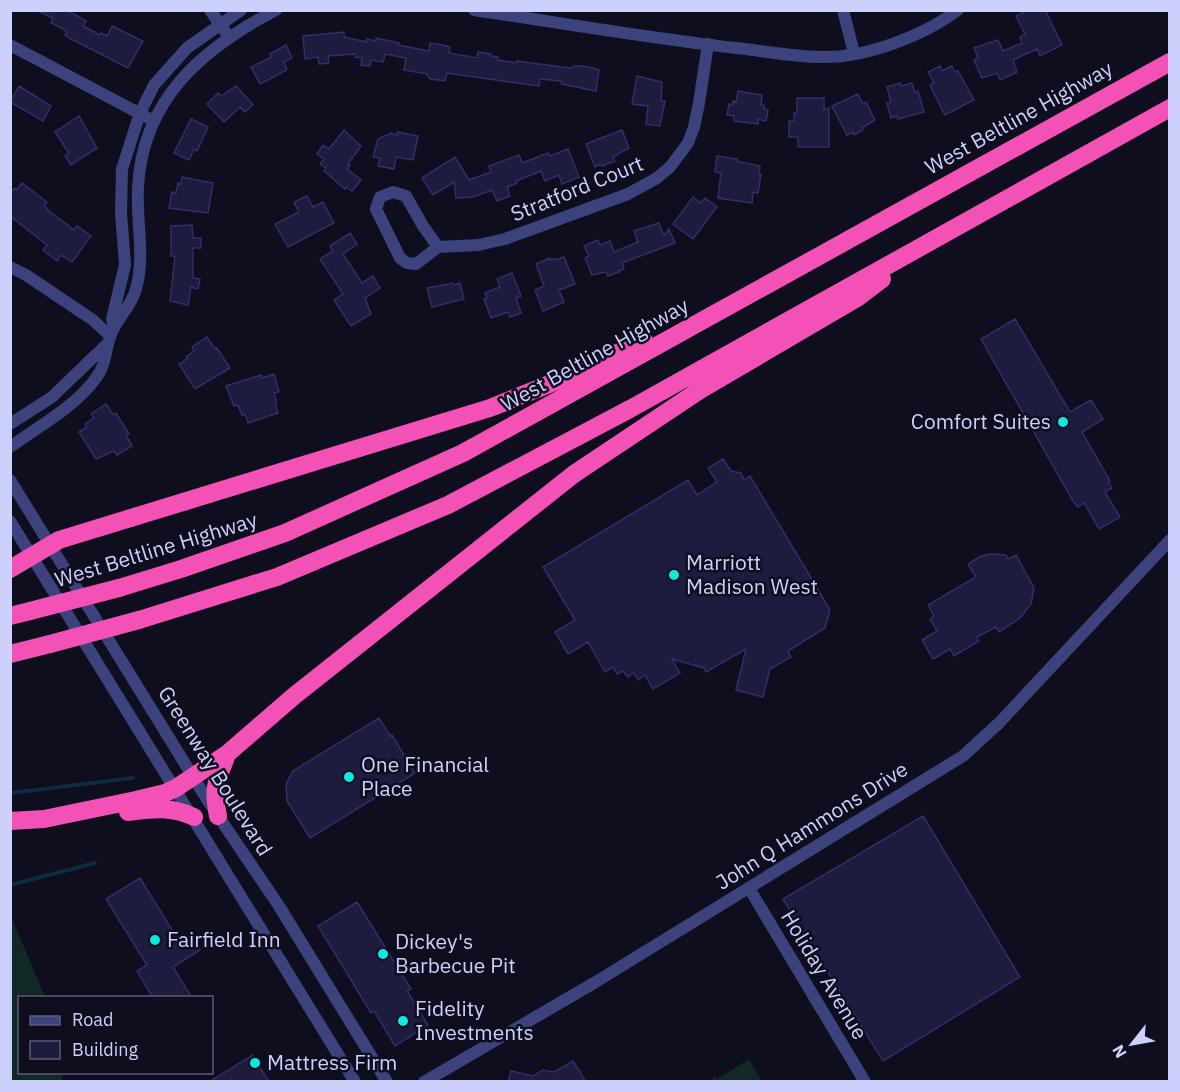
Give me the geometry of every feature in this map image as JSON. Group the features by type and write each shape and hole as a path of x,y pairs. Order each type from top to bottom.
{"highway":[{"name":"West Beltline Highway","path":"10,616 119,588 285,533 463,453 1170,62"},
{"path":"10,654 139,620 277,577 448,505 640,403 1170,108"},
{"path":"10,821 54,817 165,793 176,788 226,754 320,675 574,474 700,390 857,298 932,241"},
{"path":"10,569 50,544 501,404 630,348 740,292 770,284"},
{"path":"219,816 215,796 216,783 226,754"},
{"path":"10,830 111,814 167,808 183,812 194,818"}],"street":[{"path":"210,10 229,37"},
{"path":"10,447 83,392 97,378 104,363 125,265 121,213 122,169 140,114 154,85 187,48 241,10"},
{"path":"10,424 52,397 110,336 134,294 140,249 137,227 138,187 142,156 154,121 169,95 197,61 229,37 276,10"},
{"path":"474,10 823,58 895,43 914,36 958,10"},
{"path":"843,10 854,53"},
{"name":"Stratford Court","path":"438,247 478,246 505,239 628,194 657,177 670,167 688,143 699,104 708,44"},
{"path":"10,45 154,121"},
{"path":"393,192 406,196 438,247 416,264 407,263 400,258 376,209 380,197 393,192"},
{"path":"10,267 26,275 93,320 110,336"},
{"name":"Greenway Boulevard","path":"10,480 219,816 279,906 387,1082"},
{"name":"Greenway Boulevard","path":"10,521 355,1082"},
{"name":"John Q Hammons Drive","path":"424,1082 594,984 963,756 999,723 1170,540"},
{"name":"Holiday Avenue","path":"749,888 865,1082"}],"green space":[{"path":"11,916 45,996 18,996 18,1074 62,1074 62,1081 11,1081"},
{"path":"749,1059 762,1081 711,1081 715,1076 717,1079"}],"building":[{"path":"36,10 67,10 86,21 83,26 100,35 101,33 107,36 112,26 143,41 128,68 71,39 65,35 67,31 51,23 53,18"},
{"path":"1028,10 1045,10 1062,45 1040,56 1037,49 1013,60 1017,72 1000,80 997,73 982,78 974,60 978,58 974,48 998,40 1003,51 1022,43 1020,37 1025,34 1016,16"},
{"path":"344,32 344,37 367,42 367,39 376,41 376,38 429,51 430,43 443,45 450,47 449,53 477,58 478,52 491,54 491,56 498,57 498,60 517,63 517,61 573,68 581,66 594,68 599,70 596,91 562,84 561,81 540,79 539,86 447,73 445,81 430,79 427,74 404,70 406,58 385,54 383,62 371,60 370,66 361,65 362,58 355,57 355,54 328,56 329,63 319,64 318,57 305,59 303,36"},
{"path":"286,45 292,58 284,62 287,70 260,84 251,67 272,57 270,54"},
{"path":"940,66 942,71 952,66 955,72 958,71 974,100 945,115 930,85 934,83 928,72"},
{"path":"637,76 662,82 661,101 665,101 660,126 646,124 648,106 632,104"},
{"path":"900,83 901,86 912,83 915,93 918,91 924,112 898,119 897,116 891,118 887,103 891,102 887,87"},
{"path":"19,86 51,106 43,121 10,102"},
{"path":"236,86 253,105 245,112 240,107 224,122 207,104 218,93 221,96"},
{"path":"738,91 762,95 761,105 768,110 766,121 758,119 758,124 734,121 734,116 727,115 729,104 736,102"},
{"path":"858,94 863,104 866,102 875,120 854,135 853,132 847,135 832,106"},
{"path":"797,98 824,98 824,110 829,108 829,147 798,147 798,137 789,137 789,121 794,121 794,113 797,113"},
{"path":"79,116 97,148 71,165 65,156 69,153 55,132"},
{"path":"191,119 208,127 197,151 194,149 189,160 174,153"},
{"path":"344,130 361,146 347,169 361,180 352,191 346,187 345,189 324,171 326,168 320,164 324,159 317,154 323,145 329,149"},
{"path":"622,130 629,148 613,157 615,161 595,167 586,144"},
{"path":"398,132 418,136 413,160 396,157 394,169 378,166 380,158 373,157 378,139 391,133 397,135"},
{"path":"568,149 579,177 562,184 559,175 545,181 541,171 507,187 510,196 497,201 492,190 473,197 456,198 454,182 433,195 422,178 455,157 469,180 491,172 489,166 519,155 522,163 548,153 550,156"},
{"path":"717,156 760,166 758,193 753,192 752,203 718,198 721,173 715,172"},
{"path":"182,177 213,183 208,213 169,208 172,192 176,193"},
{"path":"22,183 47,202 44,205 49,211 74,230 77,226 91,236 72,262 61,255 57,261 43,250 47,245 10,216 10,193 15,188 17,190"},
{"path":"307,196 313,207 323,202 334,223 288,247 275,224 299,212 294,202"},
{"path":"693,197 701,203 705,198 717,207 693,239 673,224"},
{"path":"659,223 664,236 669,229 675,243 622,263 624,269 619,272 608,276 606,272 592,275 585,258 589,256 584,246 598,240 600,245 610,241 614,252 638,242 634,231"},
{"path":"192,225 193,238 201,238 201,248 193,248 193,278 200,279 198,289 191,287 188,305 170,301 175,256 171,256 171,226"},
{"path":"350,233 357,244 343,254 362,283 373,276 380,288 365,298 371,314 351,326 334,300 343,294 320,259 333,251 330,246"},
{"path":"564,257 575,284 559,290 564,302 543,311 535,290 544,286 536,264 550,258 550,260 555,260"},
{"path":"512,273 521,296 516,298 521,313 510,317 508,312 491,318 484,299 487,298 485,293 500,287 497,279"},
{"path":"453,283 454,285 460,283 464,299 432,307 427,288"},
{"name":"Comfort Suites","path":"1015,319 1070,412 1091,400 1103,419 1082,432 1110,481 1108,482 1112,488 1105,492 1120,517 1099,529 1084,503 1078,507 1073,501 981,339"},
{"path":"207,337 230,368 195,389 179,364 194,351 192,347"},
{"path":"274,374 279,392 274,393 278,413 248,423 238,405 234,406 226,386 261,375 262,378"},
{"path":"106,404 113,415 116,413 129,434 126,435 132,446 117,455 114,451 96,459 79,432 87,427 85,424 94,418 91,414"},
{"name":"Marriott Madison West","path":"723,459 731,471 741,473 744,480 750,476 830,610 825,628 788,651 791,657 770,669 763,697 736,690 746,649 706,672 704,668 672,659 680,673 653,689 645,675 638,680 634,673 628,677 623,671 617,674 613,667 605,672 588,642 568,654 555,632 575,620 543,567 688,480 697,495 717,482 708,468"},
{"path":"1006,555 1008,559 1016,555 1034,588 1031,604 1020,618 999,632 996,627 977,637 979,641 954,656 950,649 933,659 922,640 937,631 930,619 934,616 928,605 976,577 968,564 981,556"},
{"name":"One Financial Place","path":"379,718 415,773 310,838 287,801 286,784 293,771"},
{"path":"923,816 1020,977 883,1061 783,899"},
{"name":"Fairfield Inn","path":"140,878 180,943 191,936 200,950 173,967 191,996 152,996 137,971 147,965 106,899"},
{"path":"357,902 411,989 407,991 428,1025 395,1046 374,1011 371,1013 318,926"},
{"path":"253,1055 269,1082 209,1082"},
{"path":"573,1061 586,1082 508,1082 511,1071 533,1076 543,1070 554,1072"}],"waterway":[{"path":"10,793 133,778"},
{"path":"10,885 95,863"}],"place":[{"name":"Comfort Suites","path":"1063,422"},
{"name":"Marriott Madison West","path":"674,575"},
{"name":"One Financial Place","path":"349,777"},
{"name":"Fairfield Inn","path":"155,940"},
{"name":"Dickey's Barbecue Pit","path":"383,954"},
{"name":"Fidelity Investments","path":"403,1021"},
{"name":"Mattress Firm","path":"255,1063"}]}
